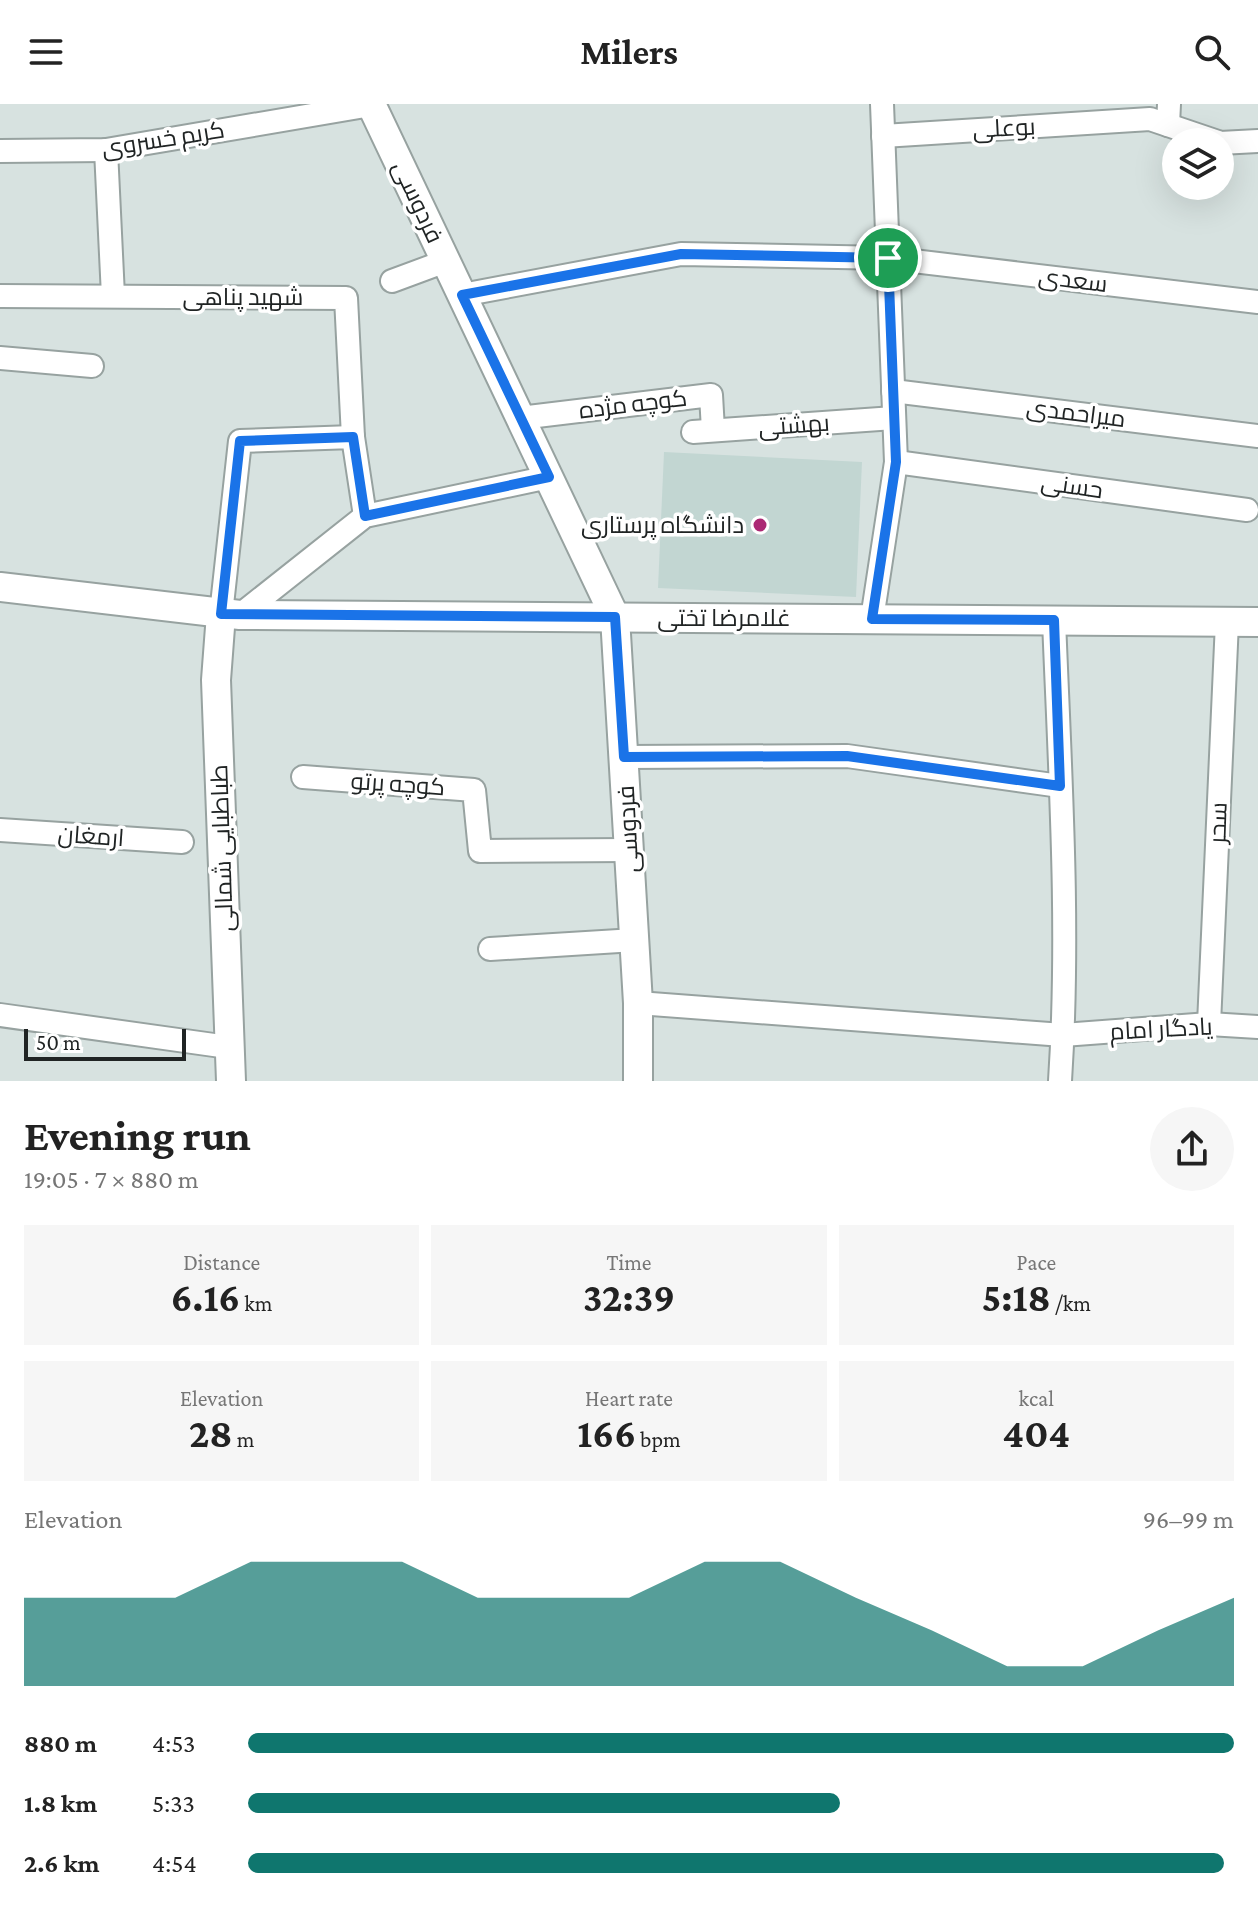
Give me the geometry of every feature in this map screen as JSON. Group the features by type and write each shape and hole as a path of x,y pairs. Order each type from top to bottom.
{"street":[{"name":"کریم خسروی","path":"0,151 106,150 371,104"},
{"name":"فردوسی","path":"371,104 615,617 635,940 638,1081"},
{"path":"872,619 896,462 882,104"},
{"name":"بوعلی","path":"883,136 1150,119 1168,115 1193,128"},
{"name":"بوعلی","path":"1234,142 1258,141"},
{"path":"106,150 113,296"},
{"name":"سعدی","path":"462,295 681,254 888,258 1258,302"},
{"path":"392,281 446,261"},
{"name":"شهید پناهی","path":"0,296 346,298 353,437"},
{"path":"0,358 92,366"},
{"name":"میراحمدی","path":"893,391 1258,436"},
{"name":"کوچه مژده","path":"520,418 711,395 703,431"},
{"name":"بهشتی","path":"703,431 894,418"},
{"path":"230,615 240,441 353,437 365,516"},
{"name":"حسنی","path":"896,462 1247,510"},
{"path":"230,615 365,516 549,477"},
{"name":"غلامرضا تختی","path":"0,587 230,615 1258,622"},
{"name":"طباطبایی شمالی","path":"230,615 216,680 231,1081"},
{"path":"1054,620 1060,786 1063,1035 1060,1081"},
{"name":"سحر","path":"1209,1024 1227,622"},
{"path":"624,757 847,756 1060,786"},
{"name":"کوچه پرتو","path":"303,777 474,790 480,851 629,850"},
{"name":"ارمغان","path":"0,830 182,842"},
{"path":"490,949 635,940"},
{"name":"یادگار امام","path":"638,1003 1063,1035 1209,1024 1258,1027"},
{"path":"0,1015 228,1047"}],"shaded area":[{"name":"دانشگاه پرستاری","path":"664,452 862,462 856,597 658,588"}],"place":[{"name":"دانشگاه پرستاری","path":"760,525"}],"route":[{"path":"681,254 888,258 896,462 872,619 1054,620 1060,786 847,756 624,757 615,617 221,614 240,441 353,437 365,516 549,477 462,295 681,254"}]}
